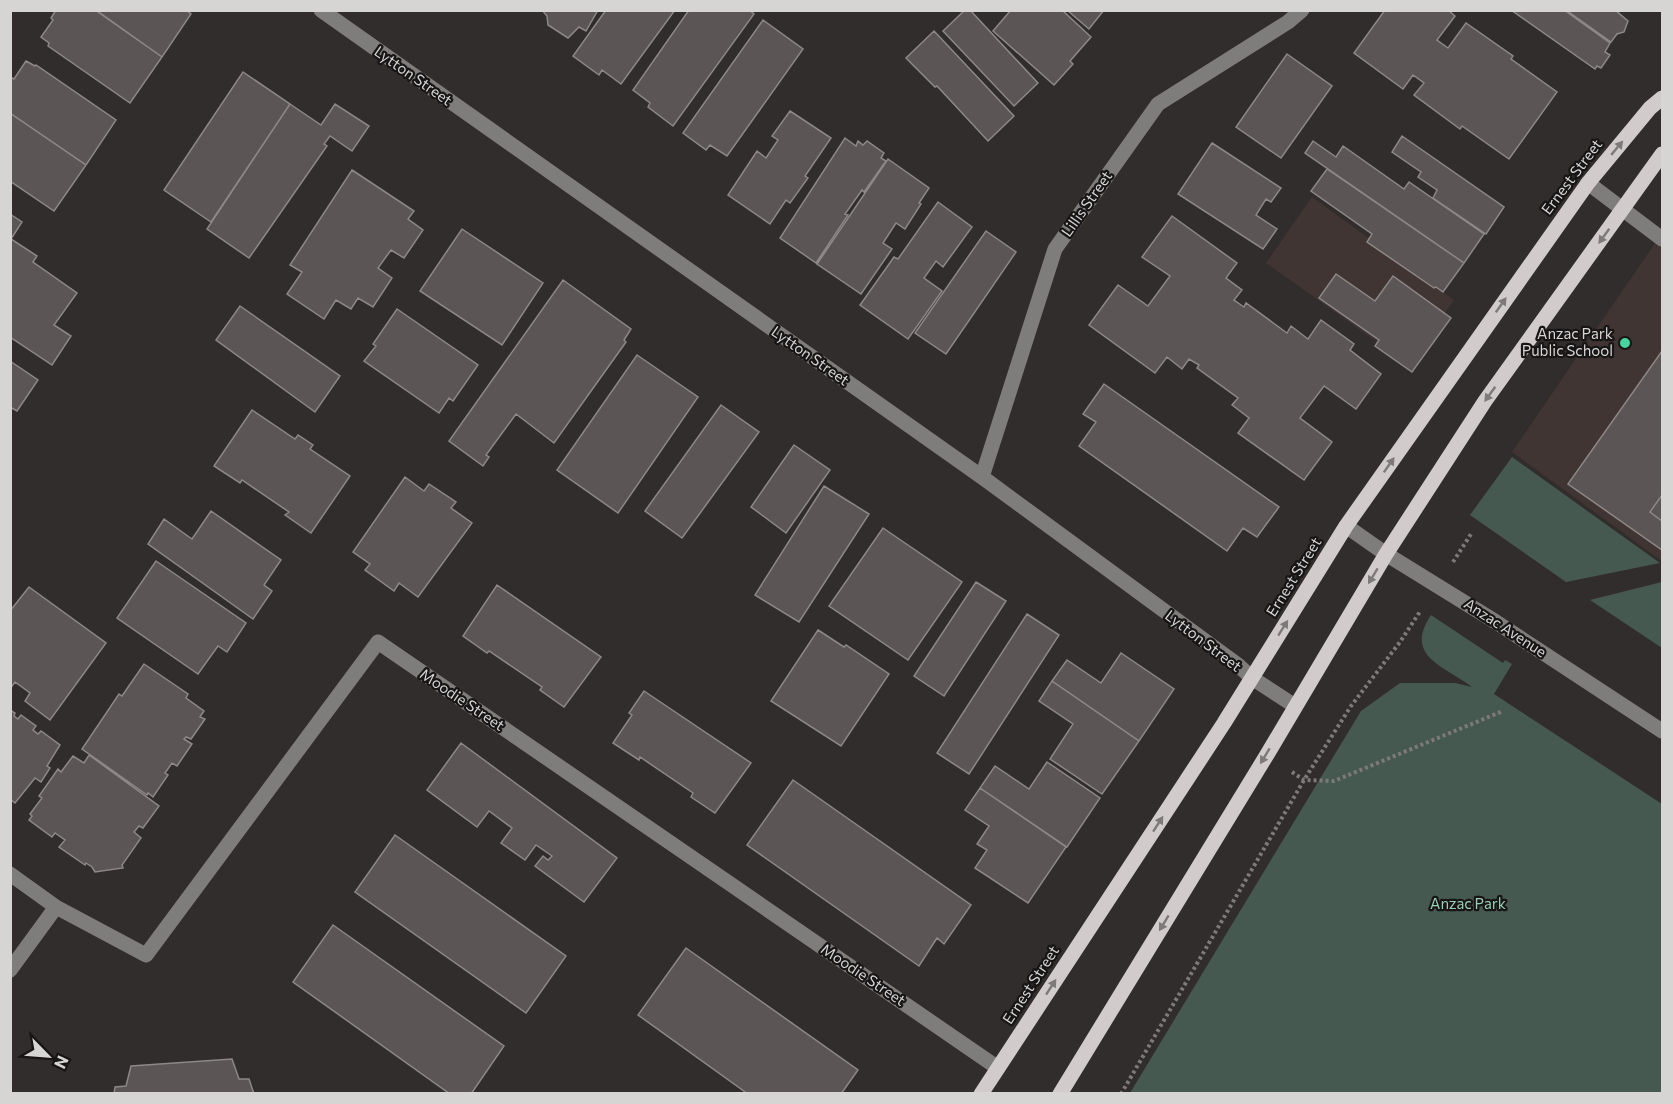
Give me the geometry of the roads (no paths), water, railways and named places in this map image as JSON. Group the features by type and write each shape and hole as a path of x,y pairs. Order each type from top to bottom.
{"main road":[{"name":"Ernest Street","path":"981,1094 1252,678 1346,526 1588,183 1650,108 1662,98"},
{"path":"1060,1094 1386,554 1485,401 1662,154"}],"street":[{"name":"Lytton Street","path":"321,10 982,477 1238,665 1252,678 1295,706"},
{"name":"Lillis Street","path":"982,477 1055,249 1158,104 1288,22 1302,10"},
{"path":"1588,183 1662,239"},
{"name":"Anzac Avenue","path":"1346,526 1662,731"},
{"name":"Moodie Street","path":"10,874 56,907 146,955 378,642 998,1068"},
{"path":"10,970 56,907"}],"place":[{"name":"Anzac Park Public School","path":"1625,343"}],"park label":[{"name":"Anzac Park","path":"1468,904"}]}
